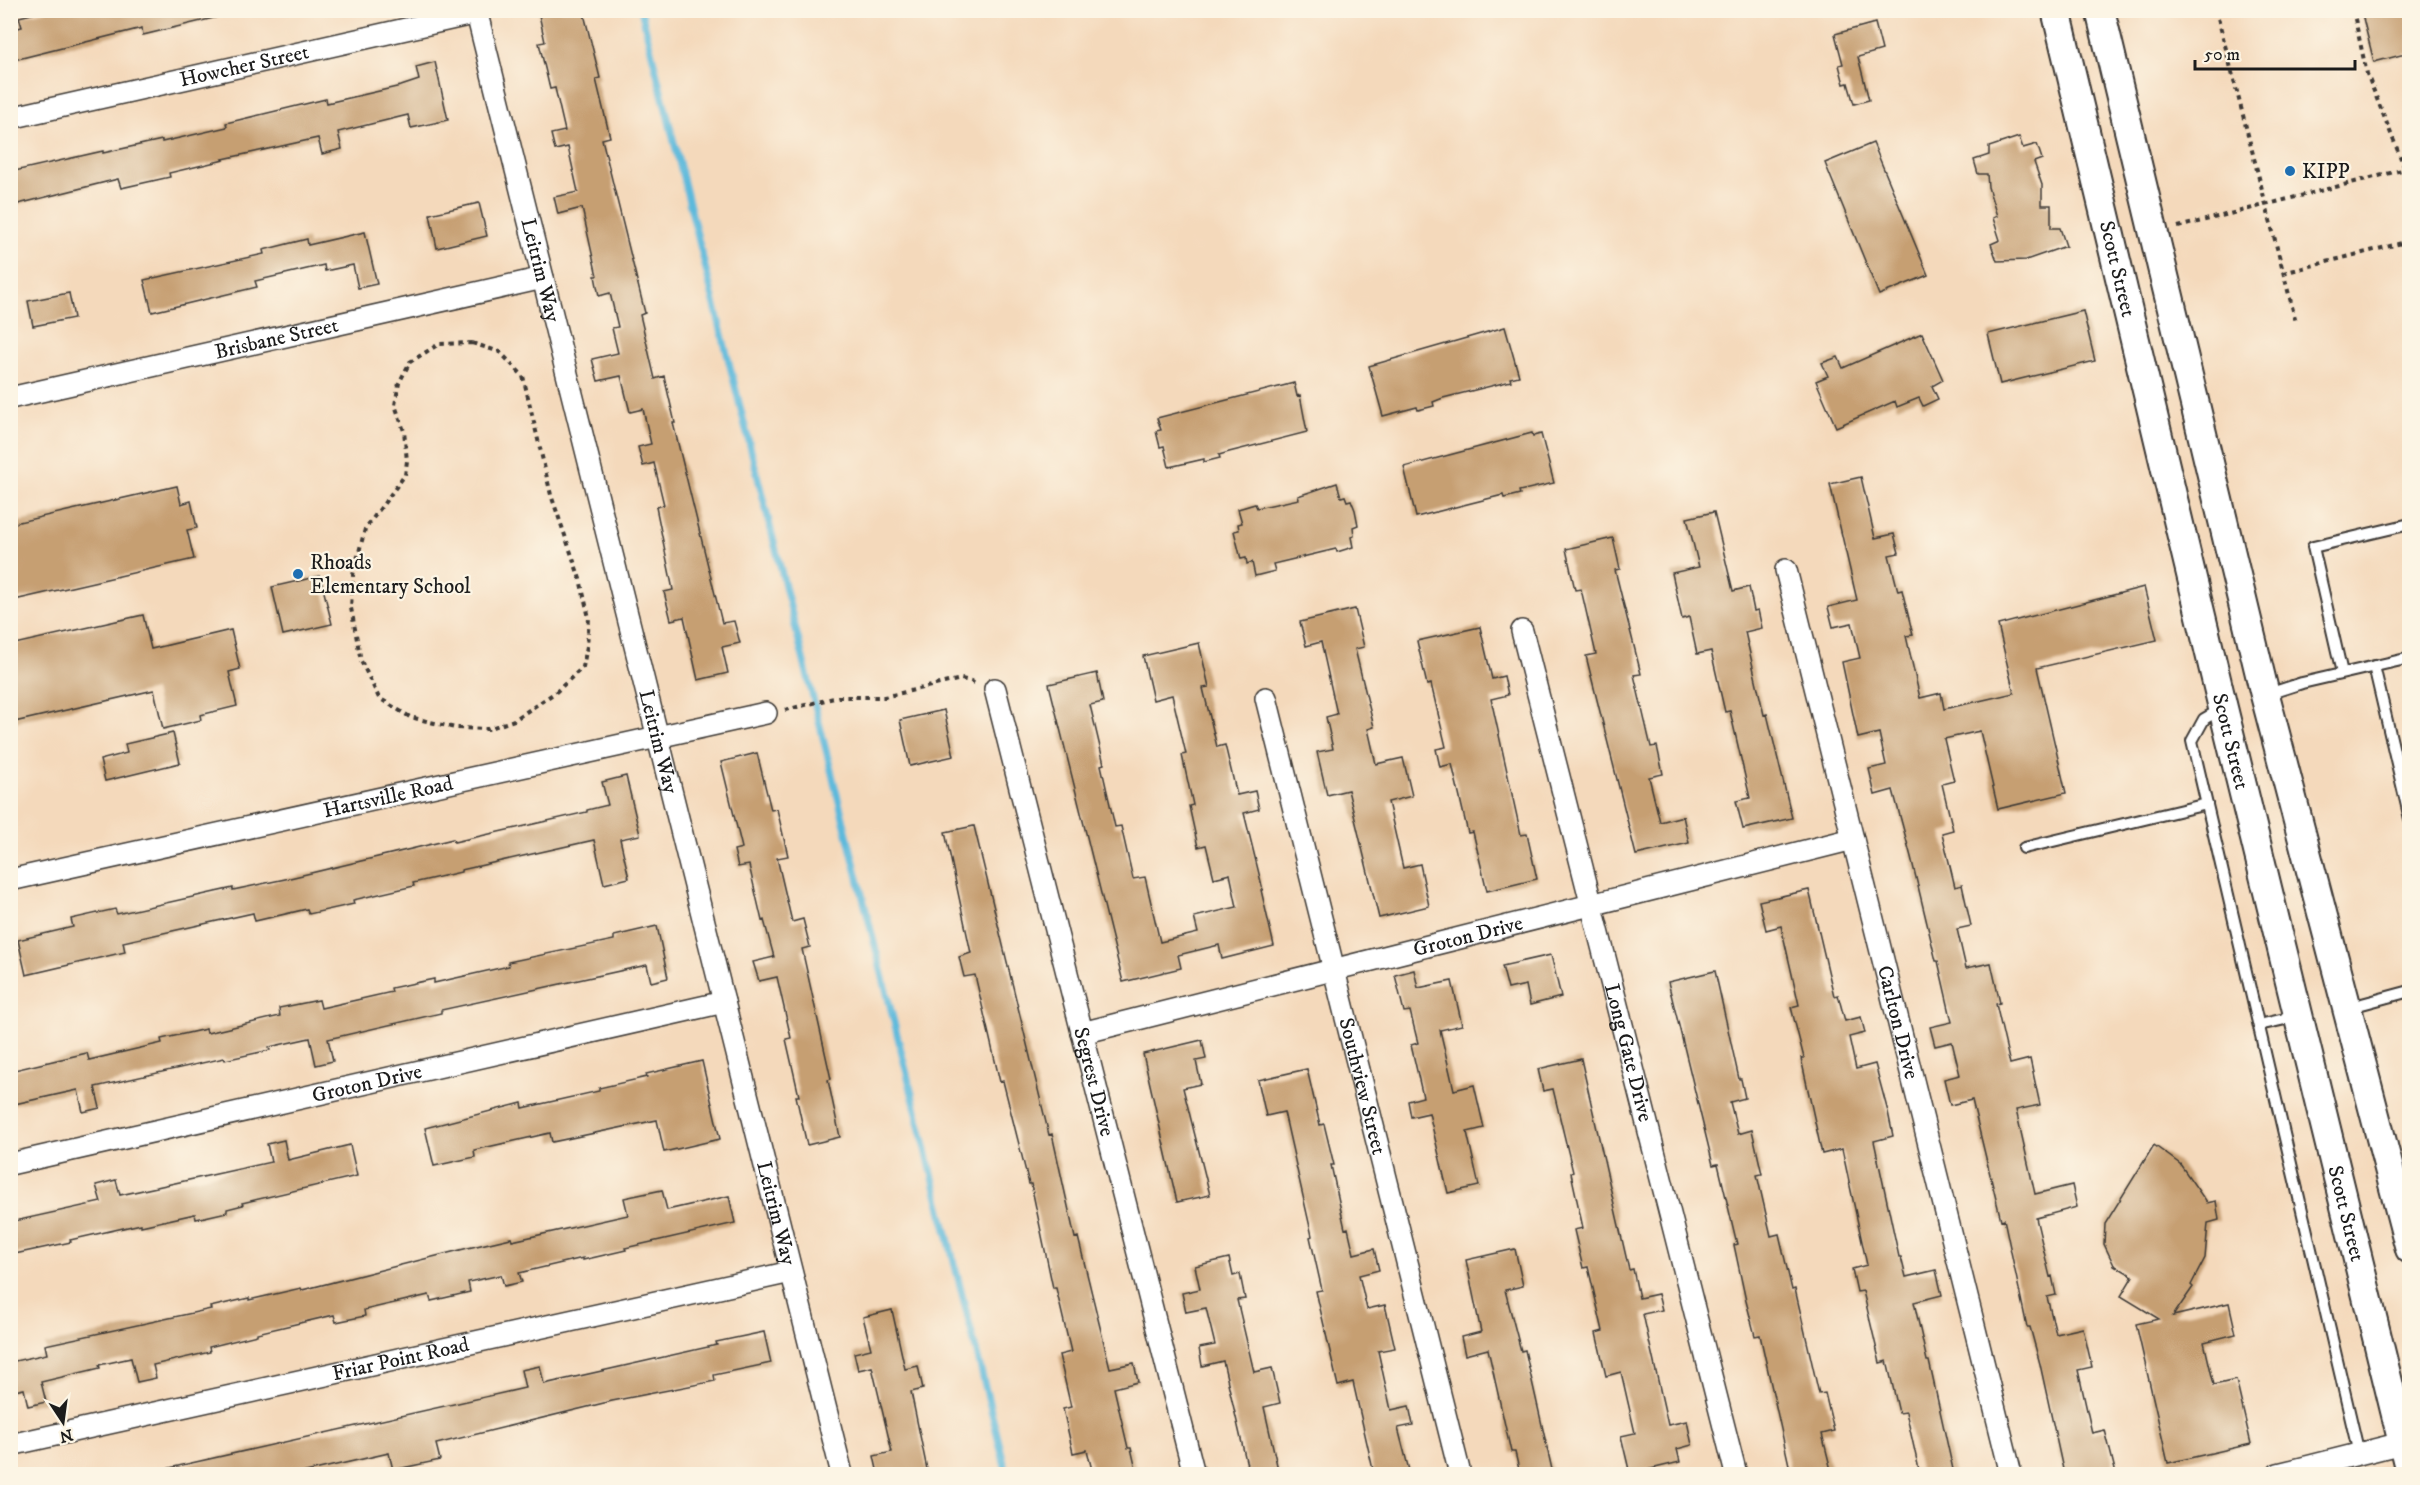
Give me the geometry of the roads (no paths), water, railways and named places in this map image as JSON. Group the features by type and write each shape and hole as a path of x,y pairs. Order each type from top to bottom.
{"main road":[{"name":"Scott Street","path":"2056,10 2298,1016 2406,1442 2409,1472"},
{"name":"Scott Street","path":"2100,10 2265,695 2409,1249"},
{"path":"2066,52 2108,42"},
{"path":"2223,708 2265,695"}],"street":[{"name":"Howcher Street","path":"10,118 477,12"},
{"name":"Leitrim Way","path":"477,12 842,1474"},
{"name":"Brisbane Street","path":"10,398 543,278"},
{"name":"Carlton Drive","path":"1786,570 2011,1474"},
{"name":"Long Gate Drive","path":"1522,631 1736,1474"},
{"name":"Segrest Drive","path":"994,689 1194,1474"},
{"name":"Southview Street","path":"1266,698 1460,1474"},
{"name":"Hartsville Road","path":"10,880 766,712"},
{"name":"Groton Drive","path":"1082,1033 1852,838"},
{"name":"Groton Drive","path":"10,1164 724,1002"},
{"name":"Friar Point Road","path":"10,1445 791,1272"},
{"path":"2278,1474 2406,1442"}],"lane":[{"path":"2342,673 2313,547 2409,524"},
{"path":"2265,695 2342,673 2409,658"},
{"path":"2374,666 2409,819"},
{"path":"2223,708 2204,719 2192,741 2359,1454"},
{"path":"2024,848 2207,804"},
{"path":"2347,1008 2409,991"},
{"path":"2259,1025 2298,1016"}],"waterway":[{"path":"641,10 1007,1474"}],"place":[{"name":"KIPP","path":"2290,171"},
{"name":"Rhoads Elementary School","path":"298,574"}]}
